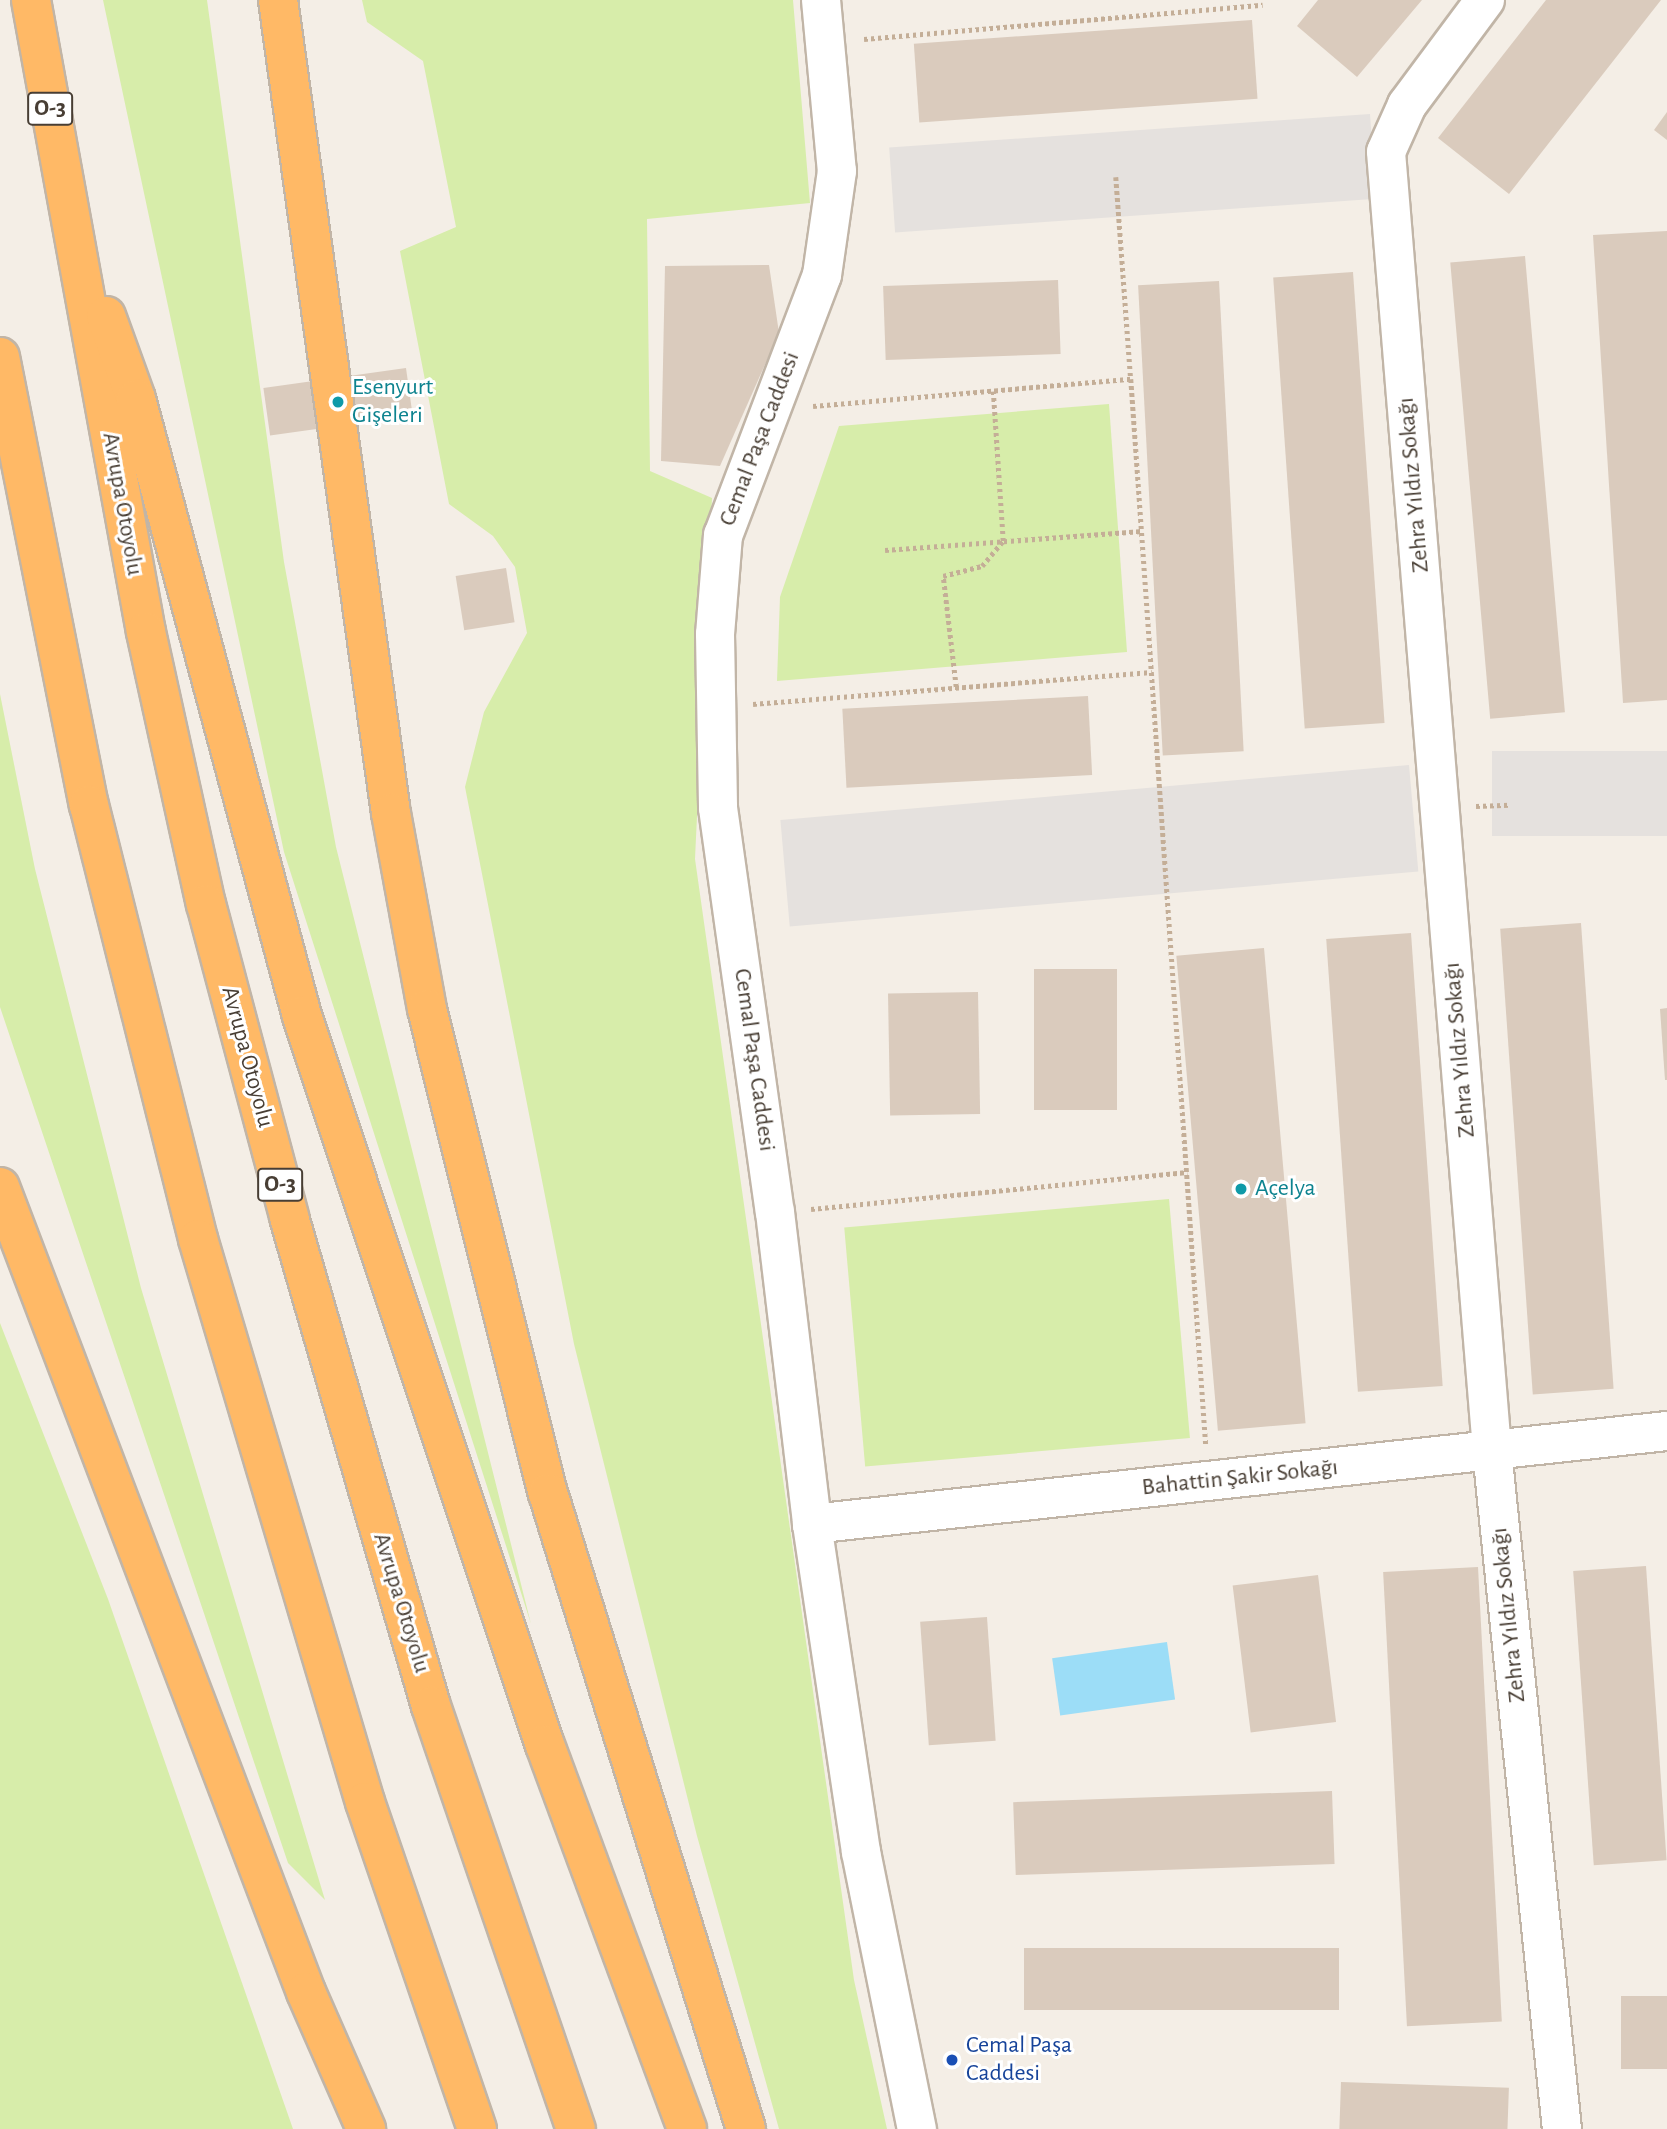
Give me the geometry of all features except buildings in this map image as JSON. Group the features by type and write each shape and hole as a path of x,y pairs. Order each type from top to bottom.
{"highway":[{"name":"Avrupa Otoyolu","path":"32,0 69,218 146,632 206,904 289,1217 431,1706 576,2129"},
{"path":"278,0 389,799 427,1009 548,1493 746,2129"},
{"path":"69,218 136,399 302,1016 545,1745 687,2129"},
{"path":"0,357 89,806 198,1239 357,1776 424,1985 477,2129"},
{"path":"0,1187 306,1992 366,2129"},
{"path":"306,1992 336,2129"}],"street":[{"name":"Cemal Paşa Caddesi","path":"821,0 837,171 822,275 723,535 715,634 718,808 775,1212 812,1524 861,1852 917,2129"},
{"name":"Zehra Yıldız Sokağı","path":"1485,0 1407,106 1386,152 1492,1451 1562,2129"},
{"name":"Bahattin Şakir Sokağı","path":"812,1524 1667,1431"}],"path":[{"path":"825,43 1263,5"},
{"path":"1116,177 1209,1481"},
{"path":"770,410 1131,379"},
{"path":"956,687 943,576 982,566 1003,541 993,391"},
{"path":"885,550 1142,531"},
{"path":"717,706 1152,672"},
{"path":"775,1212 1187,1172"}],"green space":[{"path":"103,0 207,0 284,562 336,847 531,1624 284,852"},
{"path":"362,0 793,0 810,203 647,219 650,471 712,498 695,859 854,1980 887,2129 779,2129 697,1836 574,1344 465,787 484,712 527,633 515,567 493,536 449,504 400,251 456,227 423,61 367,22"},
{"path":"1109,404 1127,652 777,681 780,597 839,426"},
{"path":"0,694 35,869 141,1288 325,1900 288,1863 0,1007"},
{"path":"1169,1199 1190,1438 865,1466 844,1227"},
{"path":"0,1323 108,1599 293,2129 0,2129"}],"shaded area":[{"path":"1370,114 1376,199 895,232 889,148"},
{"path":"1492,751 1667,751 1667,836 1492,836"},
{"path":"1409,765 1418,872 790,927 780,820"}],"water":[{"path":"1167,1642 1175,1699 1060,1716 1052,1658"}],"place":[{"name":"Esenyurt Gişeleri","path":"338,402"},
{"name":"Açelya","path":"1241,1189"},
{"name":"Cemal Paşa Caddesi","path":"952,2060"}]}
